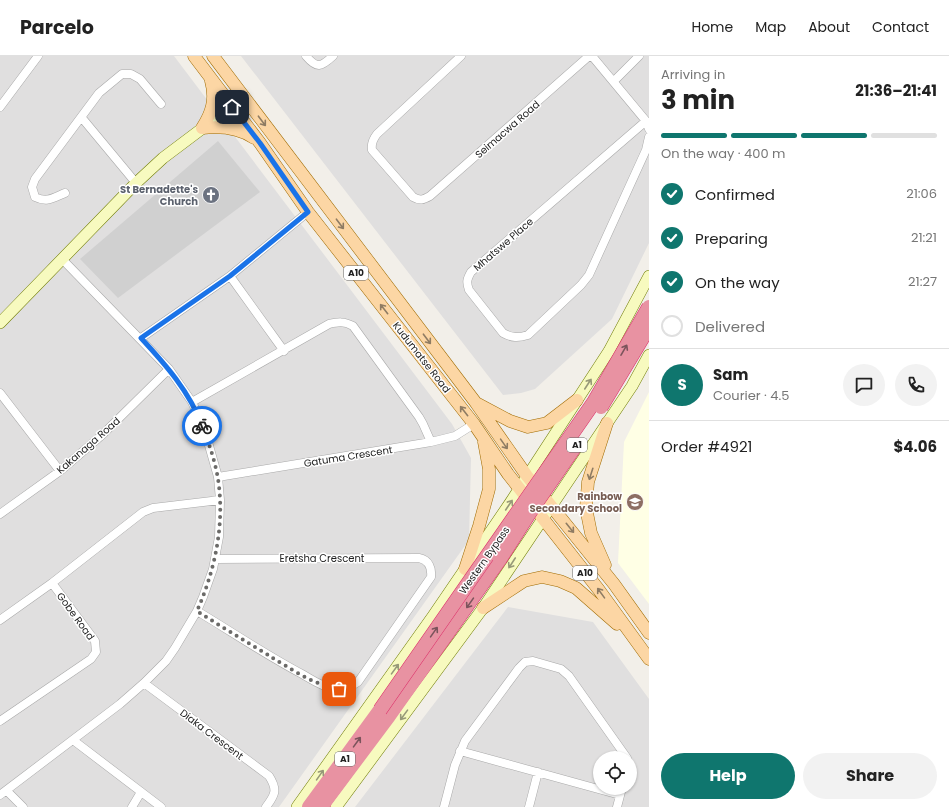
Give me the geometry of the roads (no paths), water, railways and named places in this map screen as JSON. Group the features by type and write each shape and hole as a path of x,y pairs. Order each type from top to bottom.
{"highway":[{"name":"Western Bypass","path":"309,807 380,710 594,402 649,307"},
{"name":"Western Bypass","path":"321,807 393,710 500,559 606,400 649,327"}],"main road":[{"name":"Kudumatse Road","path":"194,56 260,143 308,212 474,424 519,488 649,659"},
{"name":"Kudumatse Road","path":"213,56 476,403 527,476 614,584 649,633"},
{"path":"202,128 209,118 213,108 214,98 210,76"},
{"path":"202,128 214,126 239,130 260,143"},
{"path":"476,403 510,422 528,427 547,424 577,400"},
{"path":"607,423 588,482 586,508 591,533 614,584"},
{"path":"465,569 489,489 489,469 482,436"},
{"path":"482,608 524,581 542,577 560,581 576,588 634,639"}],"street":[{"path":"0,107 38,56"},
{"path":"306,56 313,64 318,65 325,64 333,56"},
{"name":"Seimacwa Road","path":"461,56 373,139 372,150 413,197 418,200 423,200 430,196 590,56"},
{"path":"590,56 614,81 647,125"},
{"path":"614,81 639,56"},
{"path":"65,193 51,199 42,200 35,196 32,187 35,179 82,118 99,93 122,74 130,74 140,79 161,104"},
{"path":"0,323 136,183 163,158 244,97"},
{"path":"82,118 136,183"},
{"name":"Mhatswe Place","path":"647,125 471,272 467,278 466,284 469,290 503,333 511,338 519,338 528,335 581,285 589,275 646,150 649,137"},
{"path":"141,338 230,276 308,212"},
{"path":"23,807 4,793 120,704 166,661 197,611 203,597 213,569 218,537 220,500 218,477 208,442 192,402 169,369 141,338 62,259"},
{"path":"230,276 284,350"},
{"path":"297,807 494,527 609,351 649,276"},
{"path":"192,402 329,324 346,322 353,326 419,417 431,442"},
{"path":"336,807 482,608 632,386 649,355"},
{"name":"Kakanaga Road","path":"0,514 60,471 102,434 169,369"},
{"path":"0,393 60,471"},
{"path":"0,408 8,402"},
{"name":"Gatuma Crescent","path":"218,477 431,442 455,436 474,424"},
{"path":"553,436 549,452 551,458 557,462 565,465 586,454"},
{"path":"1,617 52,583 143,512 154,508 220,500"},
{"path":"494,527 500,523 507,523 517,528 522,536 521,550"},
{"name":"Eretsha Crescent","path":"197,611 287,666 320,684 330,688 349,688 358,682 431,577 428,562 420,558 215,559"},
{"name":"Gobe Road","path":"0,721 91,659 96,652 95,641 52,583"},
{"path":"444,807 455,765 465,741 525,662 533,661 561,669 569,676 622,751"},
{"name":"Diaka Crescent","path":"144,683 269,776 274,783 275,789 273,797 266,807"},
{"path":"73,740 161,807"},
{"path":"460,751 538,772 593,785"},
{"path":"529,807 538,772"},
{"path":"132,807 141,792"},
{"path":"617,807 620,795"}],"place":[{"name":"St Bernadette's Church","path":"211,195"},
{"name":"Rainbow Secondary School","path":"635,502"}]}
